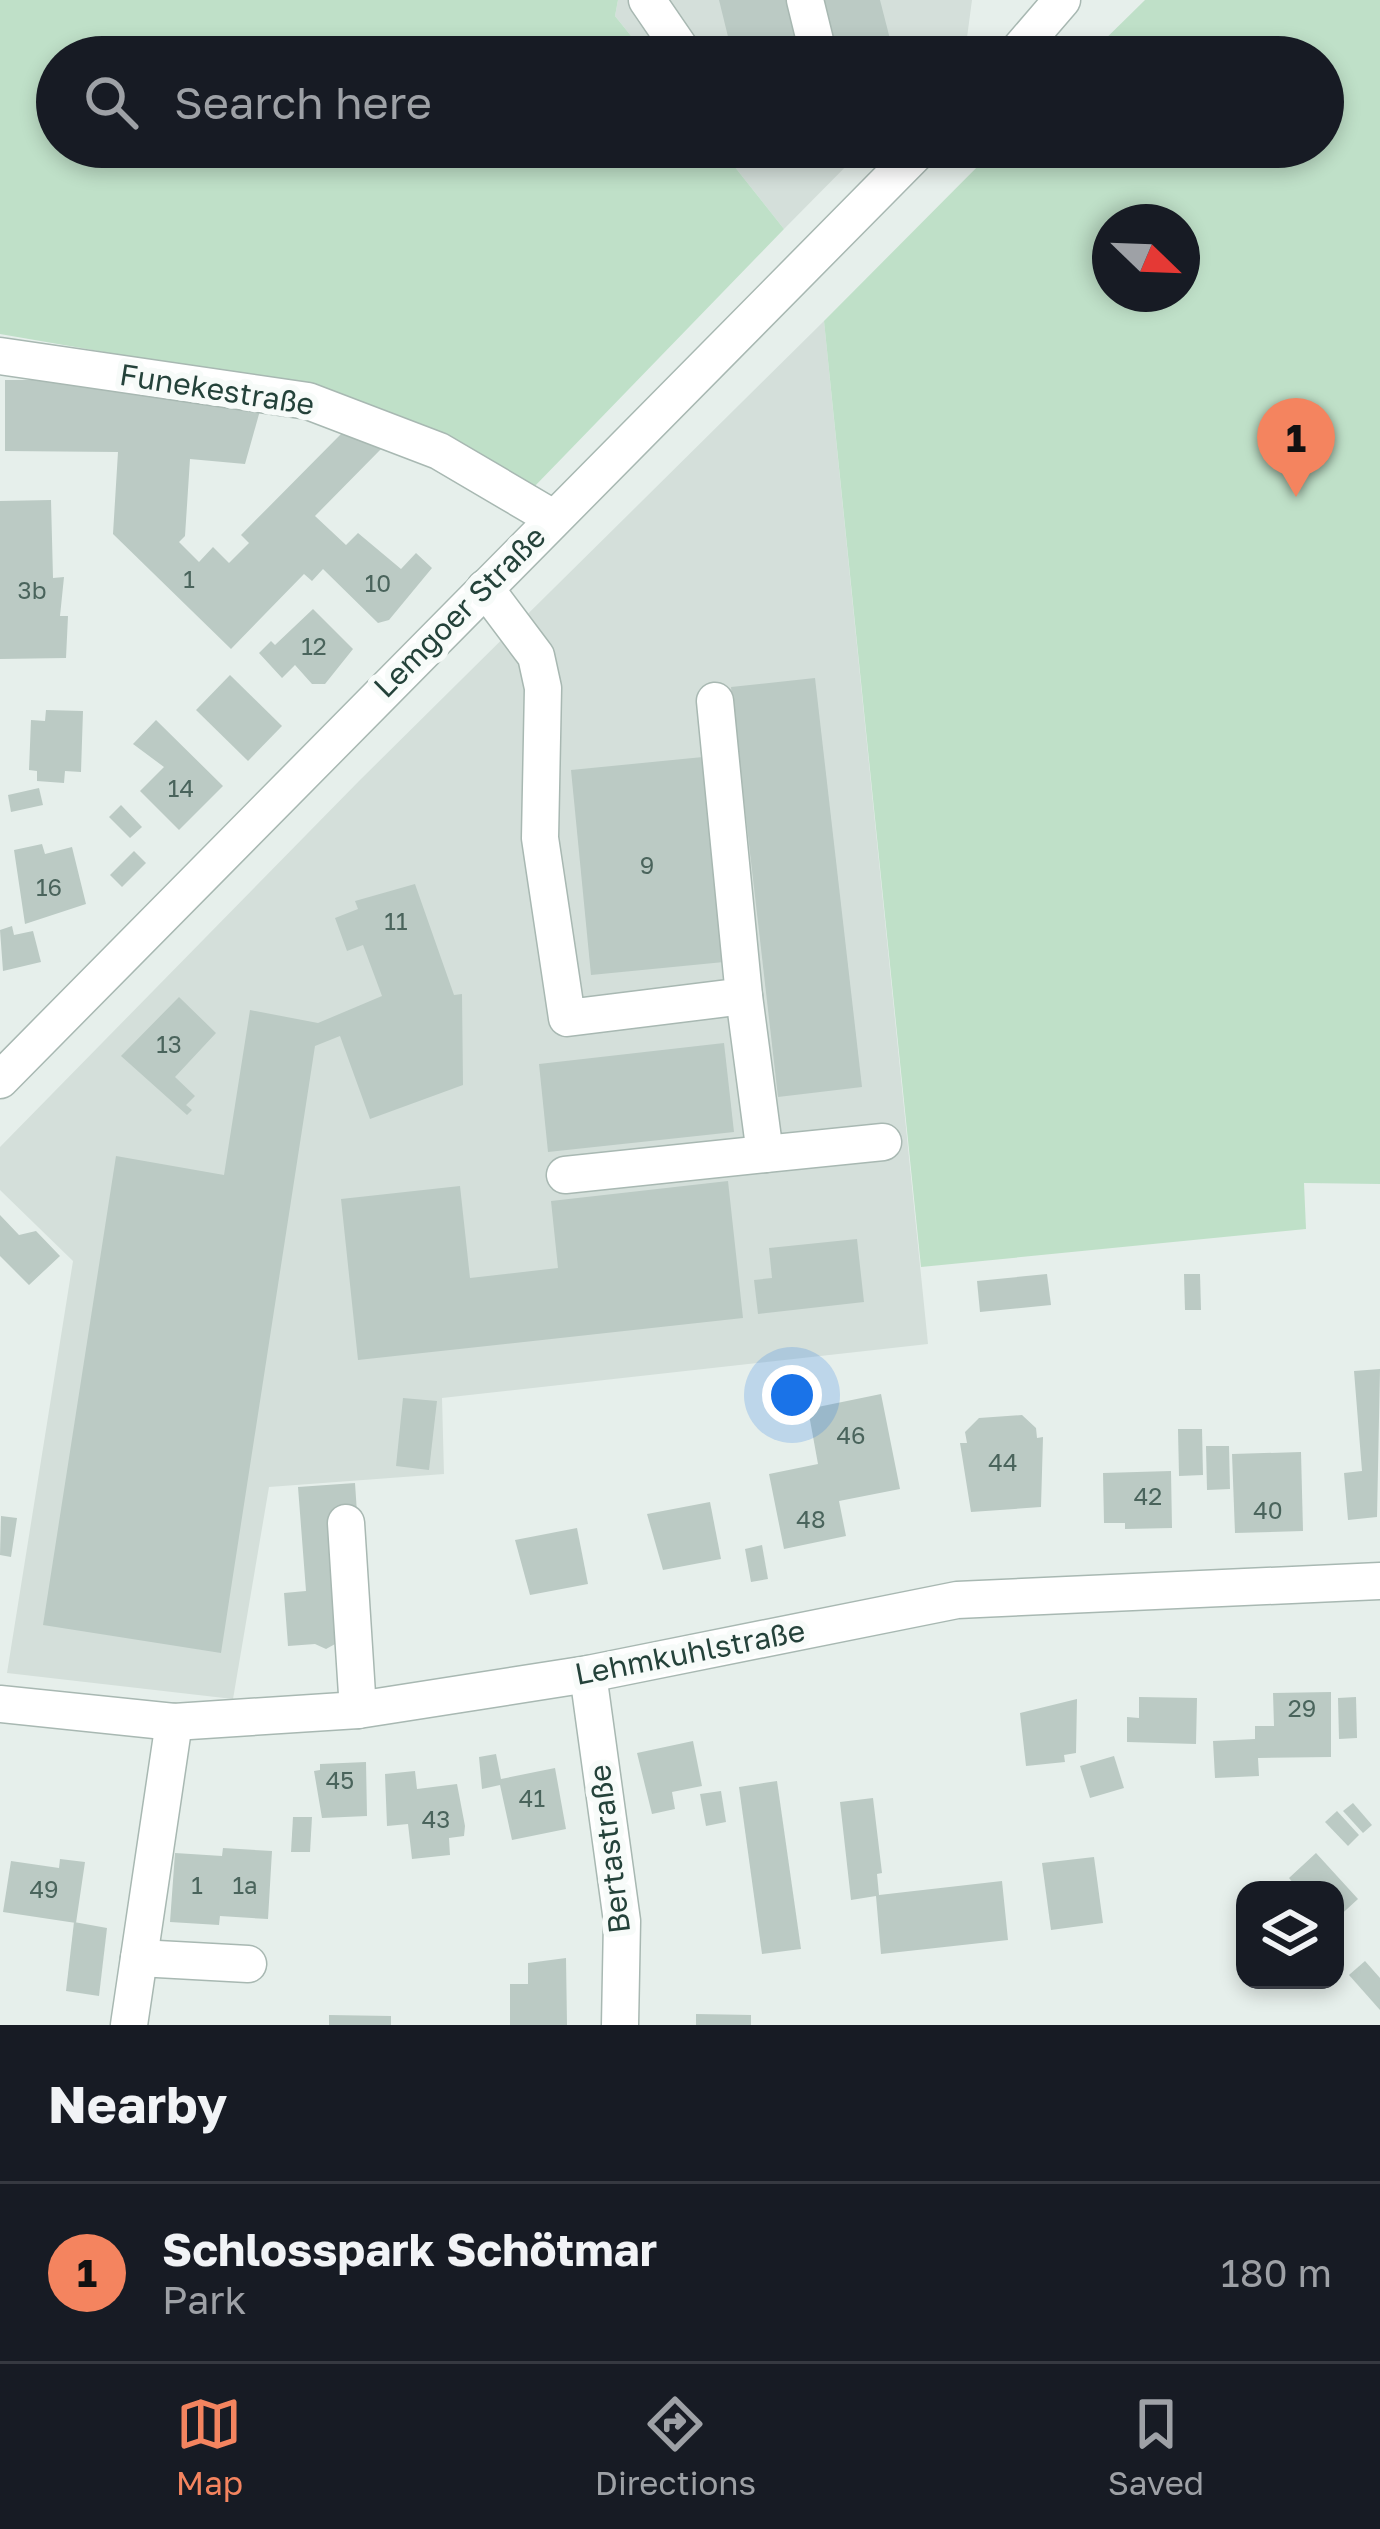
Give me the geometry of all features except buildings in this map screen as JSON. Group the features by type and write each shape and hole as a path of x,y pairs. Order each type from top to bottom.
{"street":[{"path":"647,0 672,36"},
{"path":"805,0 814,36"},
{"path":"1031,36 1062,0"},
{"name":"Lemgoer Straße","path":"0,1080 891,168"},
{"name":"Funekestraße","path":"0,356 308,401 439,451 553,518"},
{"path":"484,588 536,656 543,688 540,838 567,1018 744,996"},
{"path":"715,701 765,1154"},
{"path":"565,1174 883,1142"},
{"path":"346,1523 358,1711"},
{"name":"Lehmkuhlstraße","path":"0,1704 174,1722 358,1711 587,1674 958,1600 1380,1581"},
{"name":"Bertastraße","path":"587,1674 622,1922 620,2025"},
{"path":"129,2025 174,1722"},
{"path":"139,1958 248,1964"}],"shaded area":[{"path":"618,0 972,0 967,36 631,36 615,16"},
{"path":"736,168 844,168 784,229"},
{"path":"824,321 928,1344 442,1398 444,1474 269,1487 233,1699 7,1673 73,1261 0,1190 0,1147 359,781"}],"green space":[{"path":"0,0 618,0 615,16 631,36 36,36 36,168 736,168 784,229 534,487 312,388 0,334"},
{"path":"1145,0 1380,0 1380,1184 1304,1183 1306,1229 921,1267 824,321 976,168 1344,168 1344,36 1108,36"}],"place":[{"name":"Schlosspark Schötmar","path":"1296,497"}]}
